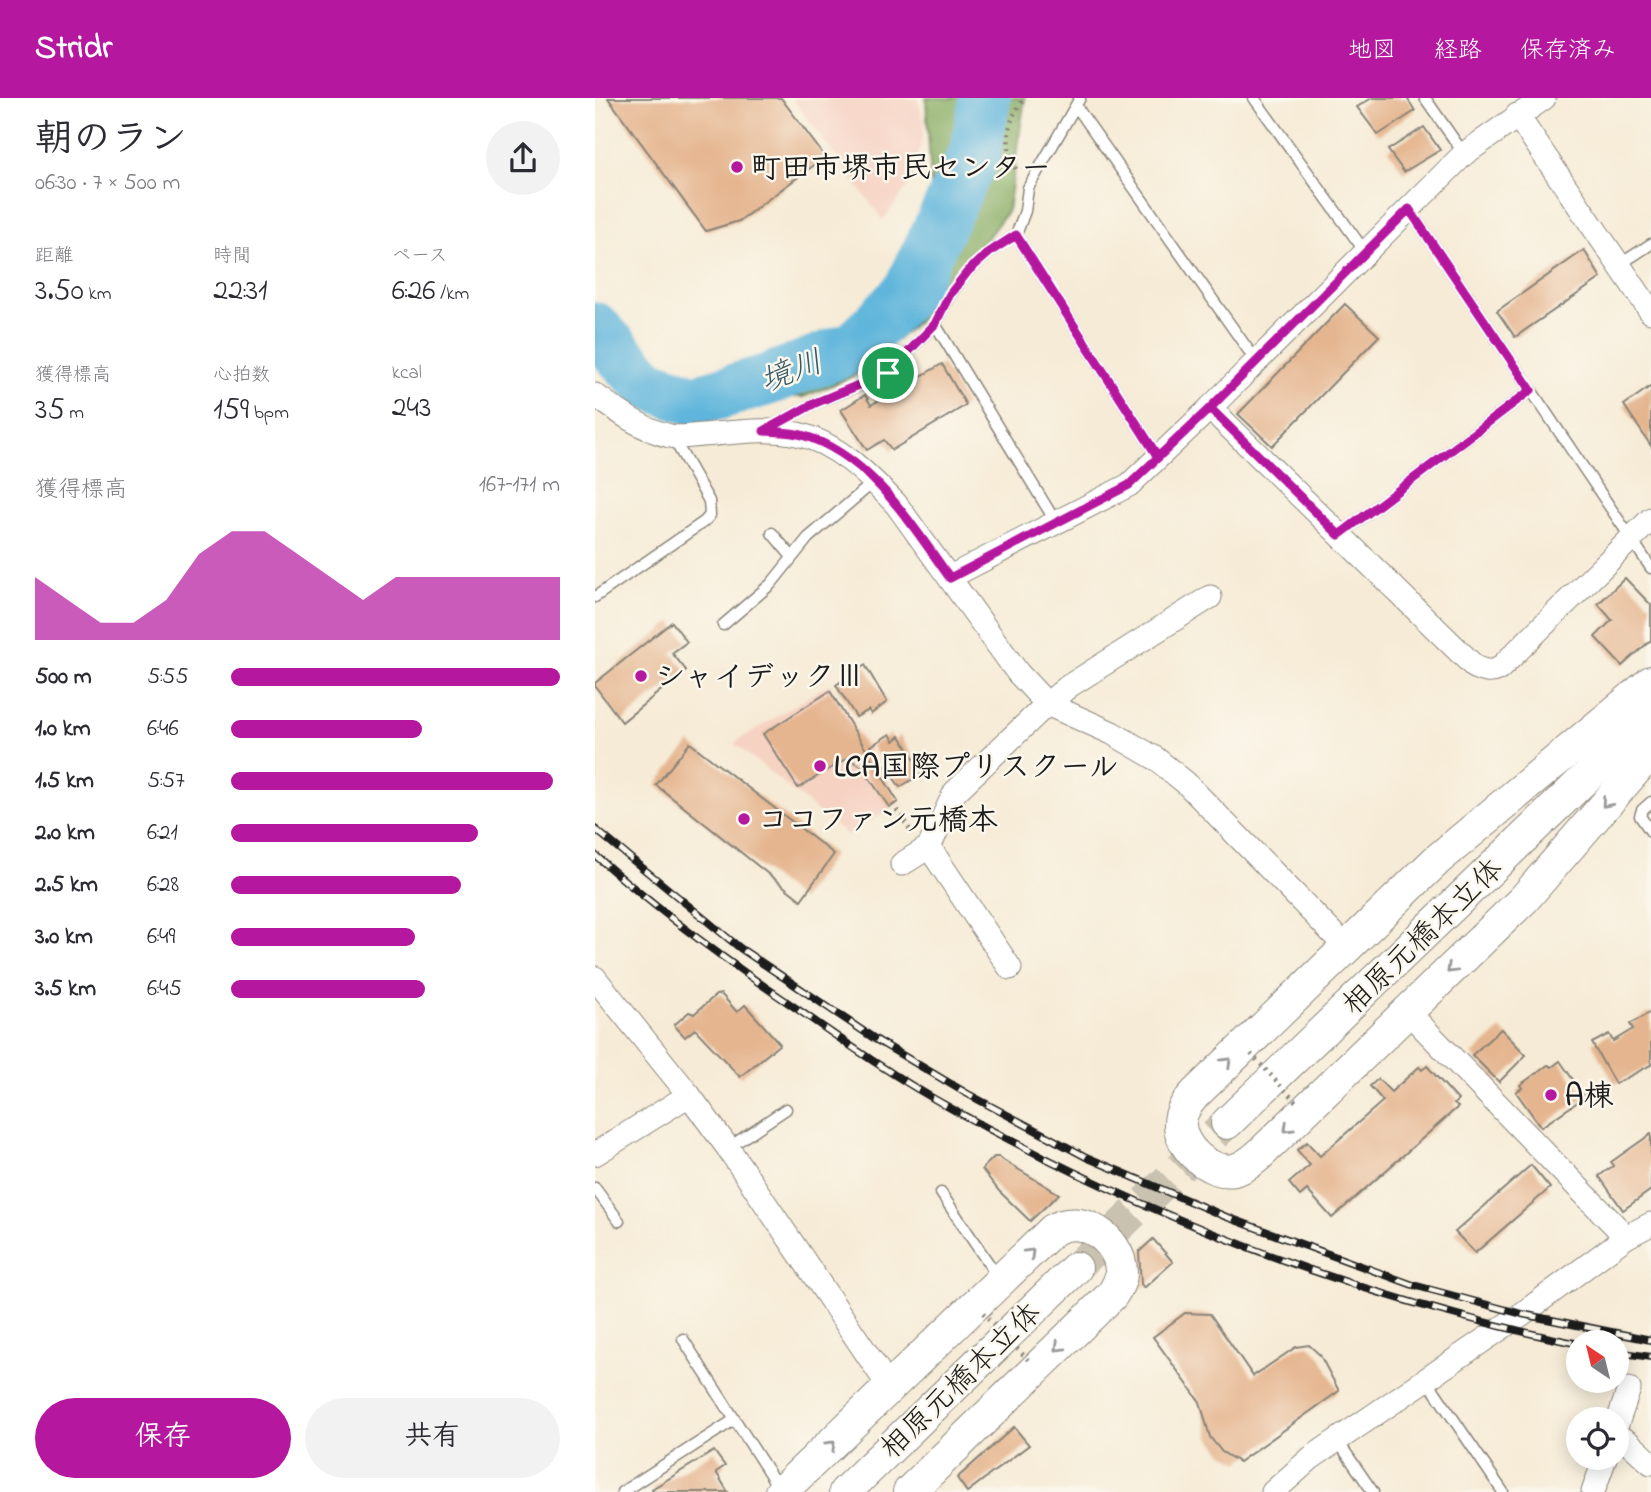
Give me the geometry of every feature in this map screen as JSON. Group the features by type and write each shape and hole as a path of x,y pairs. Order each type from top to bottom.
{"street":[{"path":"950,578 1129,485 1210,408 1464,154 1544,98"},
{"path":"1517,115 1651,312"},
{"path":"595,395 620,413 672,436 764,431 808,437 844,456 875,481 896,504 1018,673 1047,704 1112,733 1155,758 1186,783 1346,947"},
{"path":"1210,408 1475,667 1492,672 1499,670 1651,519"},
{"path":"902,864 929,847 955,793 1047,704 1069,686 1210,597"},
{"path":"1651,682 1437,860 1188,1102 1180,1121 1180,1130 1193,1153 1212,1167 1224,1171 1232,1171 1250,1163 1524,899 1651,752"},
{"name":"相原元橋本立体","path":"1227,1123 1651,715"},
{"path":"929,847 1010,968"},
{"path":"595,978 728,1148 890,1388"},
{"path":"1408,1012 1626,1237"},
{"path":"595,1154 689,1095"},
{"path":"781,1492 1053,1230 1068,1224 1095,1230 1104,1236 1113,1247 1121,1270 1120,1283 1112,1295 909,1492"},
{"path":"1273,1492 1311,1458 1522,1314 1626,1237 1651,1224"},
{"name":"相原元橋本立体","path":"845,1492 1076,1268"},
{"path":"1629,1444 1651,1463"},
{"path":"1593,1492 1601,1470"}],"lane":[{"path":"1254,98 1366,253"},
{"path":"1425,98 1464,154"},
{"path":"764,431 815,403 888,373 935,324 950,294 969,270 1016,235 1025,211 1028,188 1078,102 1256,361"},
{"path":"1409,209 1651,568"},
{"path":"1016,235 1158,457"},
{"path":"1619,265 1651,244"},
{"path":"935,324 1057,524"},
{"path":"1339,535 1531,390"},
{"path":"595,597 705,522 710,515 709,501 672,436"},
{"path":"723,625 771,584 808,538 875,481"},
{"path":"772,533 792,557"},
{"path":"1651,802 1642,810 1640,816 1651,832"},
{"path":"728,1148 786,1109"},
{"path":"595,1188 619,1220"},
{"path":"941,1193 1001,1282"},
{"path":"683,1339 781,1492"},
{"path":"1427,1380 1503,1492"},
{"path":"622,1492 734,1420"},
{"path":"1337,1440 1373,1492"}],"path":[{"path":"1025,98 1016,108 1011,120 1008,149 1012,162 1028,188"},
{"path":"1251,1054 1298,1104"},
{"path":"983,1314 1031,1363"}],"shaded area":[{"path":"792,98 917,98 924,122 913,179 883,220"},
{"name":"LCA国際プリスクール","path":"829,684 900,802 847,835 734,743"}],"green space":[{"path":"926,98 1025,98 1008,210 935,307 854,376 803,397 751,397 932,286 957,234 932,202"}],"building":[{"path":"608,98 781,98 825,157 739,221 706,231"},
{"path":"1372,98 1407,98 1415,111 1378,135 1357,107"},
{"path":"1424,127 1440,150 1404,172 1388,150"},
{"path":"1584,250 1601,278 1515,337 1497,311"},
{"path":"1345,304 1379,336 1272,446 1238,414"},
{"path":"942,364 966,405 892,450 884,440 867,450 841,410 865,395 871,405"},
{"path":"1651,386 1651,446 1624,405"},
{"path":"1625,578 1651,605 1651,640 1622,666 1595,637 1612,620 1598,604"},
{"name":"シャイデックⅢ","path":"672,622 687,642 672,653 686,670 622,722 595,683"},
{"path":"865,665 887,702 871,714 869,710 856,717 836,685"},
{"path":"830,691 898,802 889,807 861,766 848,758 798,788 763,734"},
{"path":"890,734 894,741 900,736 923,773 900,787 871,746"},
{"name":"ココファン元橋本","path":"690,743 834,854 801,900 656,785"},
{"path":"721,994 737,1012 745,1005 780,1044 740,1077 695,1029 685,1037 674,1025 689,1012 694,1014 716,995"},
{"path":"1651,1012 1651,1065 1615,1084 1592,1043 1609,1034 1613,1041 1633,1029 1630,1024"},
{"path":"1501,1029 1526,1055 1499,1082 1472,1055"},
{"name":"A棟","path":"1560,1061 1585,1097 1541,1127 1516,1092 1522,1088 1520,1085 1548,1065 1552,1067"},
{"path":"1427,1066 1458,1100 1454,1104 1458,1107 1332,1218 1307,1190 1300,1196 1289,1183 1310,1165 1297,1150 1307,1142 1320,1156 1383,1101 1370,1086 1378,1079 1391,1092 1419,1067 1422,1070"},
{"path":"1651,1134 1651,1190 1623,1210 1599,1176 1613,1166 1611,1162"},
{"path":"994,1157 1059,1194 1030,1221 999,1191 982,1169"},
{"path":"1531,1165 1550,1188 1475,1253 1455,1232"},
{"path":"1153,1239 1173,1262 1144,1288 1141,1284 1139,1252"},
{"path":"1185,1313 1210,1314 1253,1376 1296,1347 1309,1345 1320,1355 1339,1391 1239,1462 1222,1452 1210,1437 1200,1402 1153,1337"},
{"path":"1014,1427 1029,1445 967,1492 957,1478"},
{"path":"714,1451 725,1466 716,1472 728,1492 653,1492 652,1489"}],"waterway":[{"name":"境川","path":"595,328 646,383 694,401 767,380 856,346 908,292 975,153 985,98"}],"tunnel":[{"path":"1076,1268 1227,1123"}],"railway":[{"path":"595,829 740,948 875,1039 966,1093 1086,1157 1224,1216 1413,1285 1522,1314 1651,1340"},
{"path":"595,855 642,895 739,969 850,1046 933,1098 1028,1149 1180,1220 1336,1279 1416,1304 1566,1341"},
{"path":"1629,1354 1651,1357"}],"place":[{"name":"町田市堺市民センター","path":"737,167"},
{"name":"シャイデックⅢ","path":"641,676"},
{"name":"LCA国際プリスクール","path":"820,766"},
{"name":"ココファン元橋本","path":"744,819"},
{"name":"A棟","path":"1551,1095"}],"route":[{"path":"1409,209 1531,390 1339,535 1210,408 1129,485 950,578 896,504 875,481 844,456 799,434 764,431 815,403 888,373 935,324 950,294 969,270 1016,235 1158,457 1409,209"}]}
